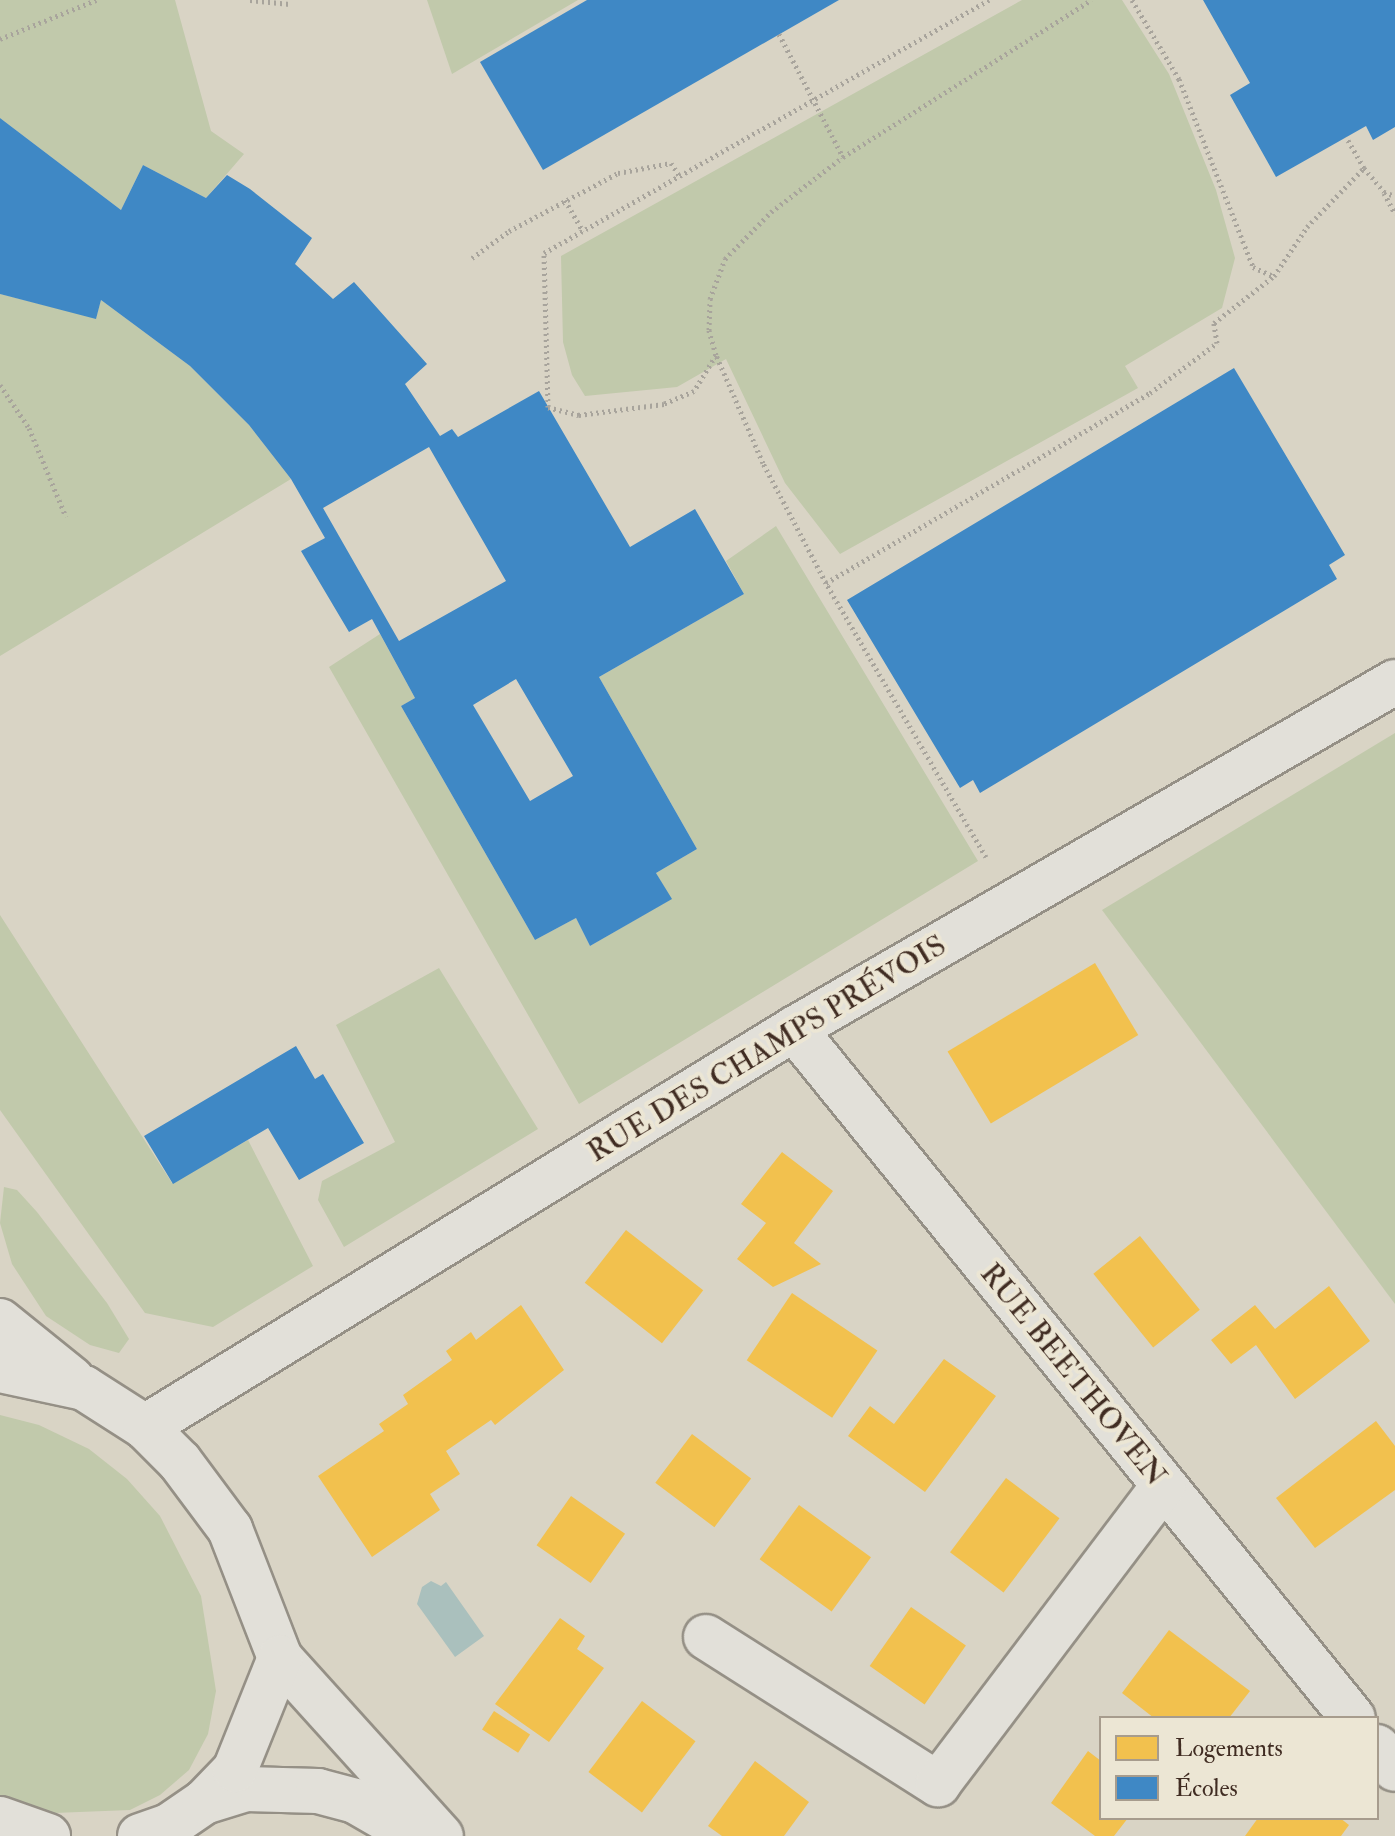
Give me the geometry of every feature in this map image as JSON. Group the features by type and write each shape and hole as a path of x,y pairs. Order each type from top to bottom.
{"street":[{"name":"RUE DES CHAMPS PRÉVOIS","path":"145,1427 794,1029 1395,682"},
{"name":"RUE BEETHOVEN","path":"794,1029 1351,1716"},
{"path":"0,1321 84,1388 145,1427 180,1462 230,1529 280,1658 441,1836"},
{"path":"0,1370 84,1388"},
{"path":"706,1637 938,1784 1163,1487"},
{"path":"140,1836 169,1826 204,1802 235,1770 280,1658"},
{"path":"1379,1749 1395,1769"},
{"path":"204,1802 246,1789 318,1791 355,1801 416,1836"},
{"path":"0,1819 48,1836"}],"path":[{"path":"0,39 31,22 96,0"},
{"path":"250,0 290,4"},
{"path":"716,355 694,391 664,404 579,415 548,407 544,253 813,103 989,0"},
{"path":"986,857 826,583 763,463 716,355 709,330 710,299 725,259 771,212 843,157 1091,0"},
{"path":"1132,0 1179,79 1253,267 1274,276"},
{"path":"779,34 843,157"},
{"path":"1346,137 1364,168 1384,192 1395,214"},
{"path":"472,258 565,200 618,173 671,163 680,177"},
{"path":"826,583 1150,393 1217,343 1214,323 1274,276 1307,227 1364,168"},
{"path":"1384,192 1395,196"},
{"path":"565,200 583,231"},
{"path":"0,385 29,428 66,517"}],"green space":[{"path":"0,0 175,0 211,131 244,154 206,198 143,165 121,210 0,118"},
{"path":"427,0 578,0 452,74"},
{"path":"1022,0 1122,0 1169,74 1216,190 1235,258 1222,308 1125,366 1138,388 840,554 785,483 726,359 677,387 585,396 572,375 563,342 561,256"},
{"path":"0,294 96,318 101,300 190,366 249,425 291,479 0,656"},
{"path":"776,526 978,861 579,1104 329,667 380,634 415,698 401,706 535,940 576,918 590,946 671,899 656,873 697,849 599,677 744,594 726,561"},
{"path":"1395,733 1395,1304 1102,910"},
{"path":"0,915 172,1183 248,1140 313,1266 213,1327 145,1313 0,1110"},
{"path":"439,968 538,1129 344,1247 318,1200 322,1181 395,1142 336,1025"},
{"path":"4,1187 17,1190 37,1212 107,1303 129,1339 119,1353 90,1345 46,1316 12,1264 0,1223"},
{"path":"0,1415 39,1425 89,1449 127,1479 160,1516 201,1596 216,1691 208,1734 189,1770 160,1795 130,1810 54,1813 0,1795"}],"water":[{"path":"431,1581 441,1586 446,1582 484,1636 455,1657 417,1604 422,1587"}],"building: Logements":[{"path":"1095,963 1138,1035 991,1124 948,1052"},
{"path":"782,1152 833,1191 794,1243 821,1264 773,1287 737,1259 766,1223 741,1204"},
{"path":"626,1230 703,1290 662,1343 585,1283"},
{"path":"1140,1236 1200,1310 1153,1348 1093,1274"},
{"path":"1329,1286 1370,1341 1295,1399 1256,1345 1231,1364 1211,1340 1255,1305 1275,1329"},
{"path":"792,1293 877,1351 832,1418 747,1360"},
{"path":"521,1305 564,1370 495,1425 491,1420 446,1451 460,1474 430,1494 440,1510 372,1557 318,1476 384,1431 379,1424 408,1404 403,1395 452,1360 446,1351 471,1332 476,1340"},
{"path":"944,1359 996,1396 925,1492 848,1436 870,1406 894,1424"},
{"path":"1376,1421 1395,1446 1395,1490 1315,1548 1276,1498"},
{"path":"692,1434 751,1479 714,1527 655,1483"},
{"path":"1006,1478 1060,1518 1004,1593 950,1552"},
{"path":"571,1496 625,1534 591,1583 537,1545"},
{"path":"799,1505 871,1557 832,1612 760,1559"},
{"path":"911,1607 966,1645 925,1704 870,1666"},
{"path":"560,1618 585,1636 577,1649 604,1668 549,1742 495,1704"},
{"path":"1169,1630 1250,1691 1231,1716 1151,1716 1122,1693"},
{"path":"642,1701 696,1741 642,1812 588,1772"},
{"path":"494,1711 530,1734 518,1753 482,1729"},
{"path":"1088,1751 1099,1759 1099,1820 1126,1820 1114,1836 1095,1836 1051,1803"},
{"path":"755,1761 809,1802 784,1836 722,1836 708,1826"},
{"path":"1257,1820 1343,1820 1349,1825 1341,1836 1245,1836"}],"building: Écoles":[{"path":"587,0 839,0 543,170 480,62"},
{"path":"1203,0 1395,0 1395,127 1373,140 1366,126 1276,177 1230,95 1250,83"},
{"path":"0,118 121,210 143,165 206,198 227,175 250,189 312,238 295,264 333,299 354,282 427,364 405,384 440,436 452,429 458,437 539,391 630,547 695,509 744,594 599,677 697,849 656,873 672,899 590,946 576,918 535,940 401,706 415,698 372,619 349,632 301,551 325,538 291,479 249,425 190,366 101,300 96,319 0,294","holes":["429,447 506,581 399,641 323,508","516,679 573,776 530,801 473,705"]},
{"path":"1234,368 1345,555 1329,565 1337,579 980,793 973,780 960,788 847,600"},
{"path":"296,1046 315,1079 323,1074 364,1143 299,1180 268,1128 173,1184 144,1136"}]}
